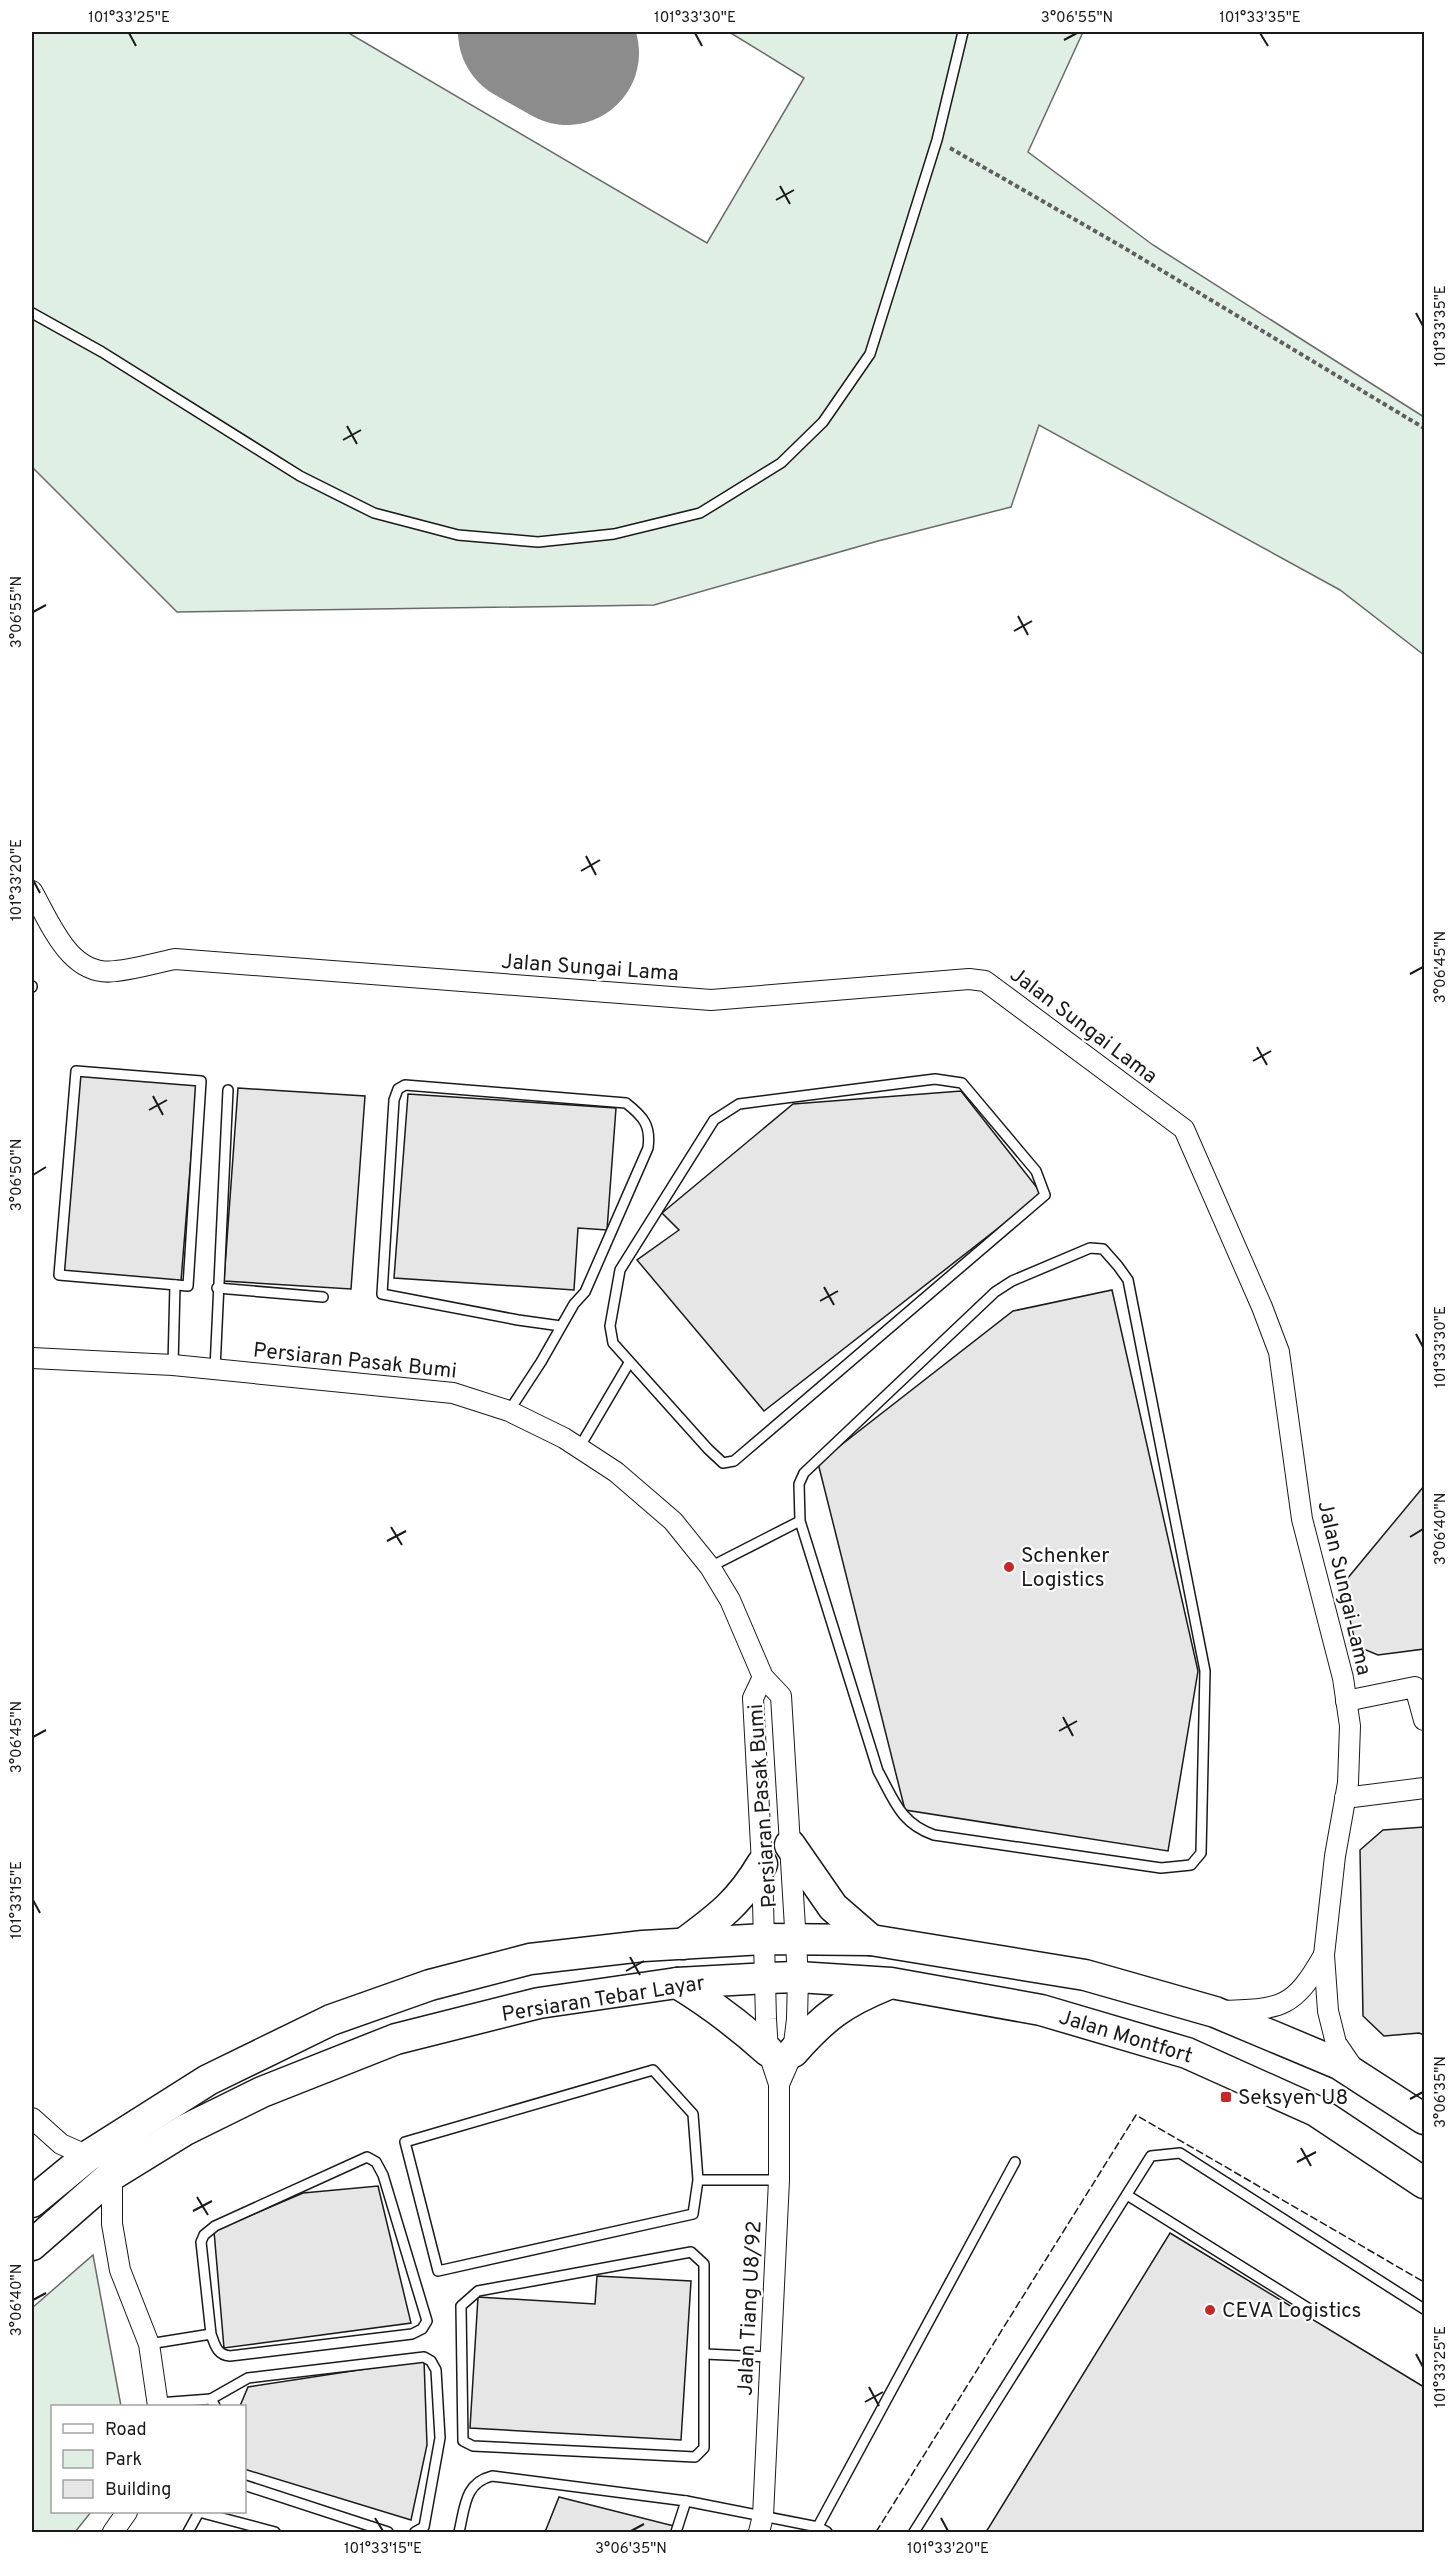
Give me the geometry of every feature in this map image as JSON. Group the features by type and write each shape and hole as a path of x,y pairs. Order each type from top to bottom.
{"main road":[{"path":"790,1845 833,1907 871,1940"},
{"path":"683,1944 726,1912 746,1891 762,1864"},
{"path":"795,1938 871,1940 1085,1975 1215,2012 1340,2064 1425,2120"},
{"name":"Persiaran Tebar Layar","path":"32,2202 88,2156 208,2080 331,2020 430,1985 530,1959 683,1944 795,1938"},
{"name":"Persiaran Tebar Layar","path":"32,2245 112,2175 185,2130 262,2092 396,2038 538,2003 677,1983 798,1977"},
{"name":"Jalan Montfort","path":"798,1977 891,1983 1041,2010 1187,2053 1316,2111 1425,2183"},
{"path":"677,1983 780,2051 852,1999 891,1983"}],"street":[{"name":"Jalan Sungai Lama","path":"32,891 69,954 87,969 114,972 175,958 711,1000 969,979 985,981 1184,1129 1262,1307 1279,1352 1302,1520 1343,1678 1350,1726 1345,1798 1335,1856 1324,1955"},
{"name":"Persiaran Pasak Bumi","path":"32,1358 173,1365 453,1393 508,1411 579,1448 616,1472 673,1521 710,1567 730,1600 763,1677 781,1696 795,1938"},
{"name":"Persiaran Pasak Bumi","path":"763,1677 753,1698 765,1939"},
{"path":"1346,1701 1420,1684 1425,1719"},
{"path":"1345,1798 1425,1788"},
{"name":"Jalan Tiang U8/92","path":"780,2051 797,2019 798,1977 795,1938"},
{"name":"Jalan Tiang U8/92","path":"761,2524 771,2357 780,2051 766,1978 765,1939"},
{"path":"1215,2012 1268,2009 1288,2001 1308,1983 1324,1955"},
{"path":"1324,1955 1328,2012 1336,2043 1360,2078"},
{"path":"32,2118 61,2144 88,2156"},
{"path":"112,2175 112,2224 120,2270 149,2344 158,2405"},
{"path":"113,2532 126,2513"}],"lane":[{"path":"32,312 102,352 300,476 374,513 458,535 538,542 614,534 700,513 781,463 823,422 870,354 936,140 963,32"},
{"path":"76,1071 201,1081 188,1286 175,1285 59,1275 76,1071"},
{"path":"935,1079 962,1083 1036,1171 1042,1184 1045,1195 730,1463 723,1463 708,1449 629,1363 613,1343 610,1326 620,1270 714,1120 739,1104 935,1079"},
{"path":"508,1411 541,1362 574,1304 585,1292 648,1148 650,1132 636,1110 626,1103 610,1100 405,1085 398,1089 394,1100 382,1294 561,1326"},
{"path":"215,1369 228,1090"},
{"path":"1090,1248 1103,1250 1119,1266 1128,1280 1205,1671 1201,1853 1191,1865 1161,1868 934,1835 917,1829 897,1806 878,1771 800,1521 799,1484 804,1473 995,1292 1012,1281 1090,1248"},
{"path":"173,1365 175,1285"},
{"path":"217,1288 323,1297"},
{"path":"579,1448 629,1363"},
{"path":"710,1567 800,1521"},
{"path":"653,2070 693,2114 698,2180 693,2214 438,2271 405,2142 653,2070"},
{"path":"914,2532 1151,2156 1180,2153 1425,2308"},
{"path":"367,2157 376,2162 383,2175 427,2321 422,2330 412,2334 230,2356 222,2356 211,2334 201,2242 204,2235 215,2226 367,2157"},
{"path":"817,2530 1015,2162"},
{"path":"698,2180 778,2180"},
{"path":"1127,2195 1308,2308"},
{"path":"691,2252 704,2264 705,2354 704,2448 695,2457 473,2446 463,2441 461,2306 478,2291 691,2252"},
{"path":"149,2344 211,2334"},
{"path":"705,2354 771,2357"},
{"path":"158,2405 213,2402 248,2378 424,2357 431,2361 436,2370 440,2438 424,2527 415,2532"},
{"path":"459,2532 471,2487 480,2479 492,2476 686,2501 761,2524 827,2532"},
{"path":"246,2487 388,2532"},
{"path":"676,2532 686,2501"},
{"path":"188,2532 198,2513"},
{"path":"202,2513 275,2532"}],"path":[{"path":"936,140 1121,246 1425,428"}],"green space":[{"path":"32,32 347,32 707,243 804,78 729,32 1083,32 1028,152 1153,245 1424,417 1424,655 1340,590 1039,425 1011,507 878,541 654,605 177,612 32,467"},
{"path":"93,2255 121,2405 51,2405 51,2513 90,2513 75,2532 32,2532 32,2308"}],"building":[{"path":"80,1074 197,1083 181,1281 64,1272"},
{"path":"238,1088 365,1096 351,1289 224,1281"},
{"path":"961,1091 1042,1194 764,1411 637,1260 679,1230 662,1213 793,1104"},
{"path":"408,1094 616,1108 607,1230 578,1228 574,1290 394,1278"},
{"name":"Schenker Logistics","path":"1112,1290 1198,1671 1168,1851 905,1810 818,1463 1013,1311"},
{"path":"1424,1486 1424,1649 1378,1655 1356,1646 1342,1585"},
{"path":"1424,1827 1424,2035 1419,2033 1384,2036 1363,2016 1360,1850 1383,1830"},
{"path":"378,2186 411,2323 224,2348 214,2231 303,2193"},
{"name":"CEVA Logistics","path":"1170,2233 1424,2387 1424,2532 986,2532"},
{"path":"597,2276 691,2281 681,2440 470,2428 478,2297 595,2304"},
{"path":"424,2360 427,2445 411,2520 246,2470 246,2405 240,2405 248,2387"},
{"path":"559,2497 674,2526 672,2532 545,2532"}],"runway":[{"path":"530,32 567,53"}],"fence":[{"path":"876,2532 1136,2115 1424,2282"}],"place":[{"name":"Schenker Logistics","path":"1009,1567"},
{"name":"Seksyen U8","path":"1226,2097"},
{"name":"CEVA Logistics","path":"1210,2310"}]}
